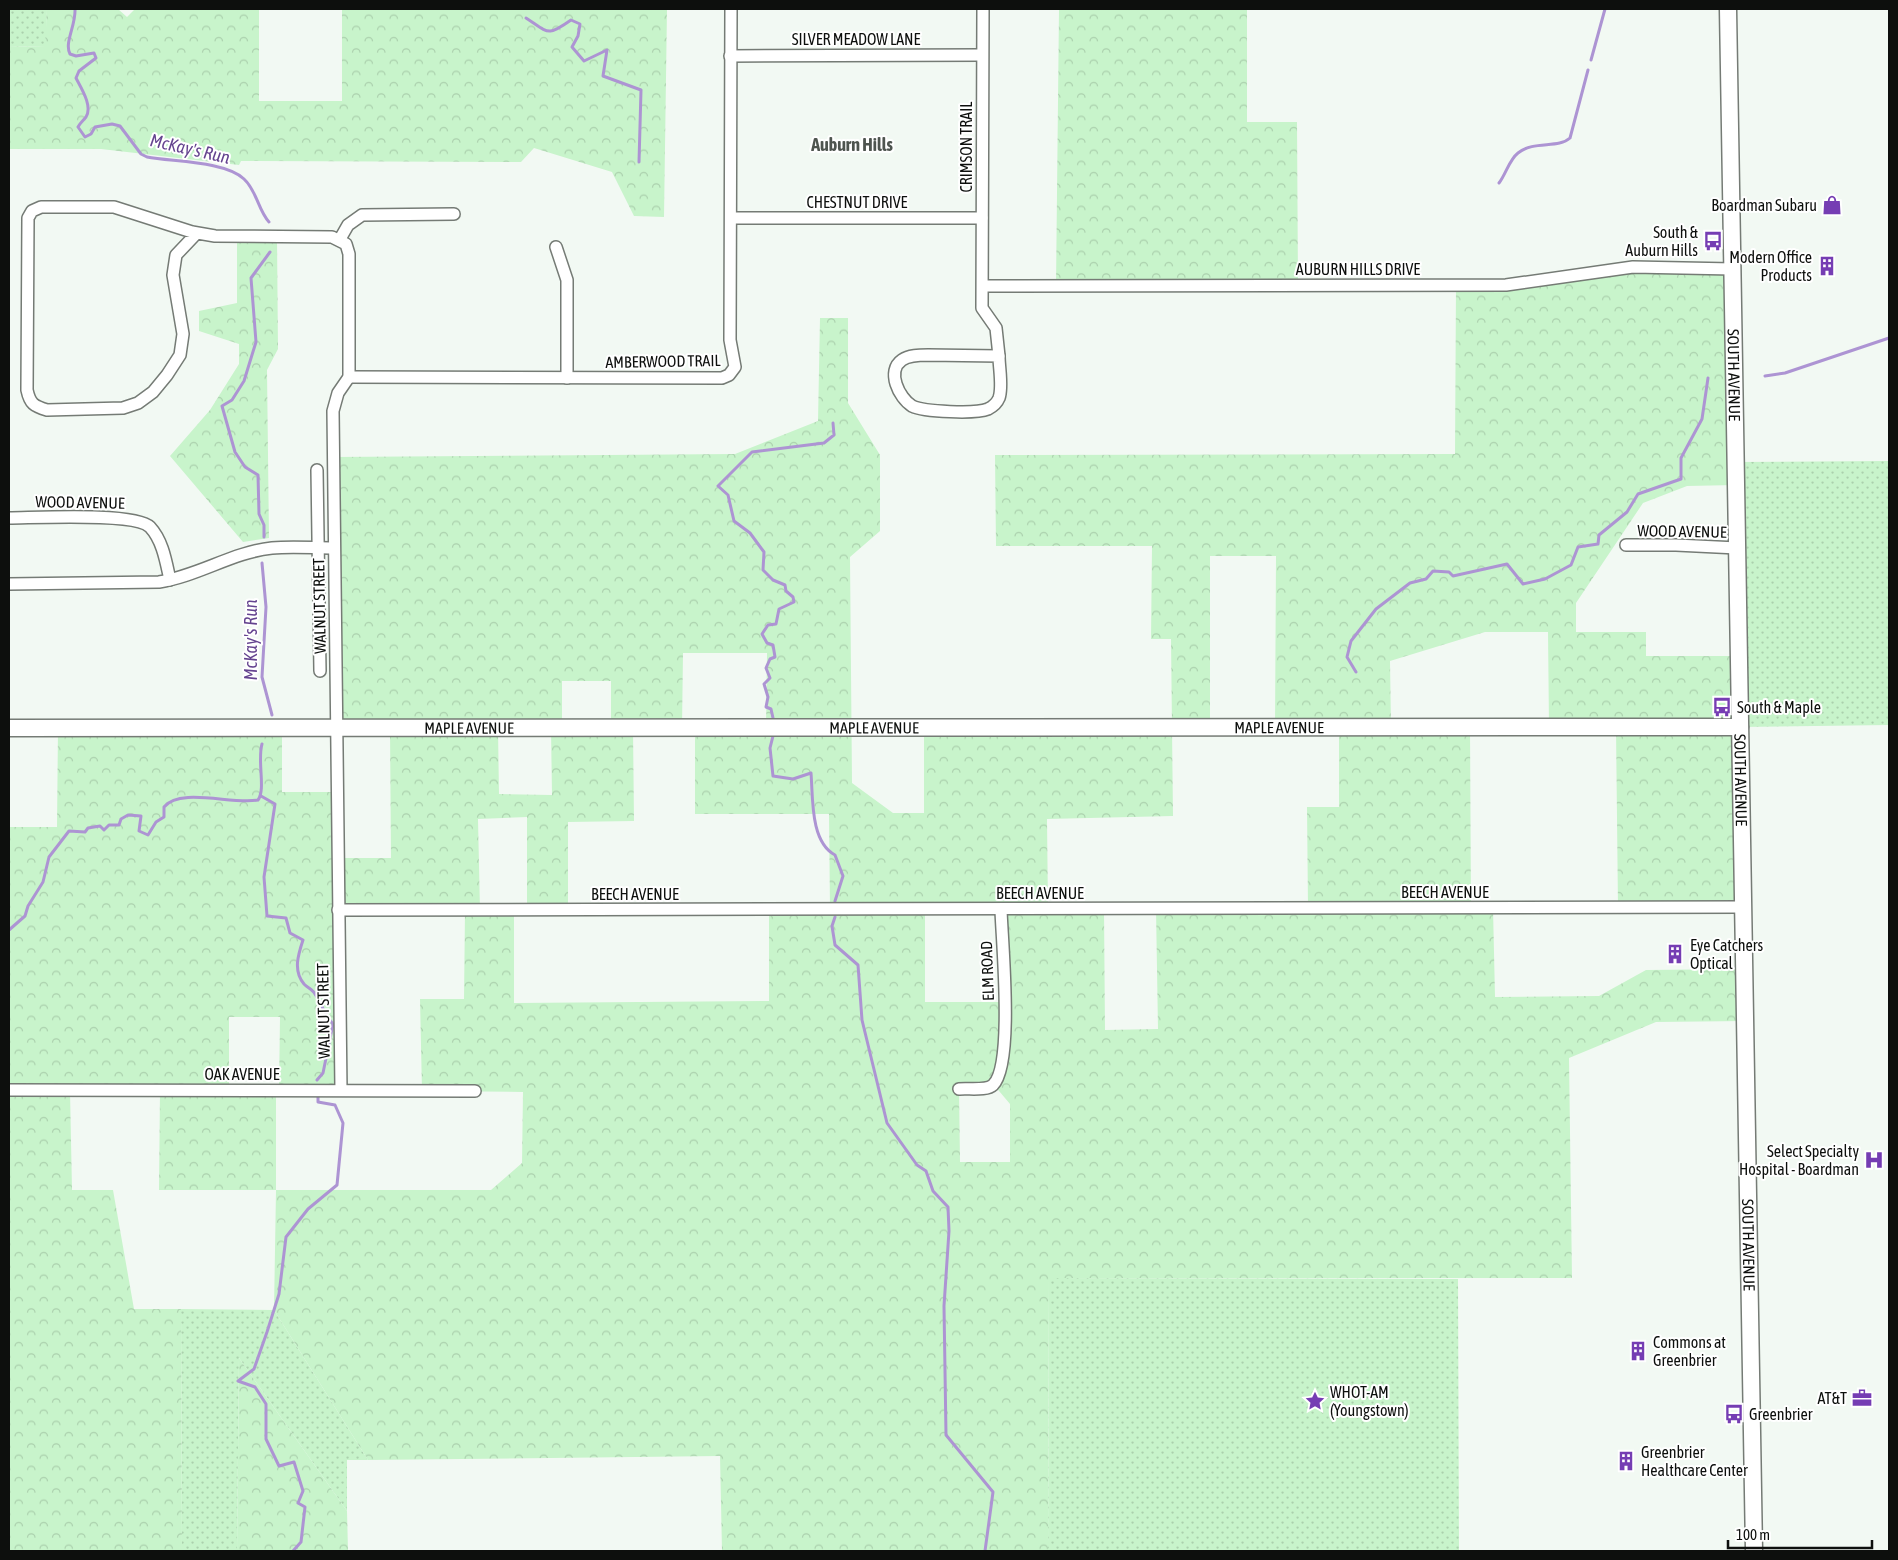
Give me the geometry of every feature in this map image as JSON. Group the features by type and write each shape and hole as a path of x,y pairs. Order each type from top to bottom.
{"street":[{"name":"AMBERWOOD TRAIL","path":"349,377 722,378 729,376 735,367 730,340 730,9"},
{"name":"CRIMSON TRAIL","path":"983,9 982,308 996,328 999,356 1000,393 995,404 989,409 978,411 921,409 904,400 897,387 896,367 908,357 928,355 999,356"},
{"name":"SOUTH AVENUE","path":"1728,9 1754,1551"},
{"name":"SILVER MEADOW LANE","path":"730,56 982,55"},
{"path":"196,234 176,255 173,275 183,334 180,356 152,392 138,403 123,408 47,410 35,407 30,402 27,390 28,218 32,211 41,207 114,207 196,234 332,237 340,239 346,244 349,254 349,377"},
{"path":"340,239 348,225 362,215 454,214"},
{"name":"CHESTNUT DRIVE","path":"731,218 982,218"},
{"path":"556,247 567,280 567,378"},
{"name":"AUBURN HILLS DRIVE","path":"983,286 1506,285 1633,266 1733,269"},
{"name":"WALNUT STREET","path":"341,1090 332,411 338,393 349,377"},
{"path":"317,470 320,671"},
{"name":"WOOD AVENUE","path":"9,518 129,518 148,525 159,539 170,580"},
{"name":"WOOD AVENUE","path":"1626,546 1676,545 1737,548"},
{"path":"9,584 170,580 272,548 334,548"},
{"name":"MAPLE AVENUE","path":"9,728 1740,727"},
{"name":"BEECH AVENUE","path":"338,910 1743,907"},
{"name":"ELM ROAD","path":"959,1089 994,1085 1004,1061 1005,1030 1001,910"},
{"name":"OAK AVENUE","path":"9,1090 475,1091"}],"green space":[{"path":"9,9 47,9 46,46 9,47"},
{"path":"47,9 118,9 127,17 135,9 259,9 259,101 342,101 342,9 667,9 664,217 634,216 612,172 534,148 521,162 241,161 239,165 101,149 9,149 9,47 45,46"},
{"path":"1059,9 1247,9 1247,122 1297,122 1298,285 1056,286"},
{"path":"237,236 277,237 278,349 267,370 269,538 243,542 170,456 210,410 239,364 239,344 199,331 199,311 237,303"},
{"path":"1633,267 1733,269 1736,485 1687,486 1643,503 1576,603 1576,632 1646,632 1646,656 1739,656 1743,907 1618,908 1616,728 1549,727 1548,632 1485,632 1390,661 1391,728 1470,727 1471,908 1493,908 1495,997 1599,996 1646,970 1744,969 1745,1021 1656,1022 1569,1058 1572,1278 1049,1278 1048,1551 722,1551 720,1456 368,1460 274,1310 276,1190 159,1190 160,1091 70,1091 72,1190 113,1190 134,1309 181,1309 182,1551 9,1551 9,827 57,827 58,728 282,729 282,792 337,792 338,858 391,858 390,729 337,729 333,457 735,454 818,421 820,318 848,318 848,403 880,455 880,531 850,557 852,783 893,813 924,813 924,728 1172,728 1171,639 1151,639 1152,546 996,546 995,455 1455,454 1456,285","holes":["1210,556 1276,556 1275,728 1339,728 1339,807 1307,807 1308,908 1156,909 1158,1029 1105,1030 1104,909 1048,909 1047,819 1173,816 1172,728 1210,728","683,653 767,653 766,728 695,728 695,814 829,814 830,910 769,910 769,1001 514,1003 514,911 480,911 478,819 527,817 527,911 568,911 568,822 634,821 633,729 682,728","562,681 611,681 611,728 562,728","498,729 551,729 552,795 499,794","338,910 465,911 464,999 420,999 422,1091 523,1092 522,1163 491,1190 276,1190 276,1091 229,1091 229,1017 280,1017 279,1091 341,1090","925,910 1001,910 1004,1002 925,1002","994,1085 1010,1104 1010,1162 960,1162 959,1089"]},
{"path":"1889,461 1889,725 1740,727 1736,462"},
{"path":"1049,1278 1458,1279 1459,1551 1048,1551"},
{"path":"181,1309 274,1310 368,1460 347,1460 347,1511 239,1358 237,1551 182,1551"},
{"path":"239,1358 347,1511 348,1551 237,1551"}],"waterway":[{"name":"McKay's Run","path":"75,9 68,45 70,54 76,56 94,53 96,58 79,71 76,78 88,108 86,117 78,127 85,137 91,134 95,127 112,124 120,126 141,154 147,157 212,165 235,173 248,184 269,222"},
{"path":"1591,60 1605,9"},
{"path":"526,18 548,31 557,29 571,20 580,24 578,36 572,47 584,61 607,50 603,76 641,90 639,162"},
{"path":"1499,183 1512,159 1524,149 1559,143 1570,138 1588,70"},
{"name":"McKay's Run","path":"264,537 264,525 259,514 258,475 245,467 235,452 222,406 232,400 244,381 256,342 251,278 270,252"},
{"path":"1765,376 1785,373 1889,338"},
{"path":"1356,672 1347,657 1351,641 1376,609 1410,583 1426,579 1433,571 1449,572 1453,576 1507,564 1523,584 1545,579 1571,565 1578,547 1598,544 1599,535 1627,512 1638,494 1681,479 1681,458 1702,419 1708,378"},
{"path":"773,718 771,709 766,707 768,697 764,684 770,678 766,668 770,659 775,657 773,645 767,643 762,634 768,625 776,624 779,609 794,602 793,597 786,591 785,585 773,580 763,570 764,552 750,533 734,521 728,495 718,486 752,452 824,443 834,435 833,423"},
{"name":"McKay's Run","path":"262,563 266,607 262,677 272,715"},
{"path":"773,736 770,748 773,776 793,779 811,773 814,818 817,830 827,849 835,855 843,876 835,901"},
{"name":"McKay's Run","path":"9,930 25,916 28,906 43,882 49,857 69,831 85,832 88,828 100,826 104,830 109,825 119,825 121,819 128,815 141,816 139,831 148,835 156,822 164,817 164,807 172,801 194,797 247,801 258,800 261,789 260,758 262,744"},
{"path":"261,796 275,804 264,877 267,916 286,918 290,933 303,940 298,957 298,974 304,984 314,993 333,1024 323,1073 317,1080"},
{"path":"835,917 832,926 835,945 858,965 862,1020 887,1123 917,1165 926,1171 933,1191 948,1207 949,1231 944,1306 946,1435 993,1492 985,1551"},
{"path":"293,1551 301,1542 305,1507 298,1503 303,1491 294,1462 279,1466 266,1439 266,1404 255,1387 238,1381 254,1369 267,1332 279,1294 286,1237 308,1209 337,1185 343,1123 335,1105 318,1102 318,1097"}],"place":[{"name":"Boardman Subaru","path":"1832,205"},
{"name":"South & Auburn Hills","path":"1713,241"},
{"name":"Modern Office Products","path":"1827,266"},
{"name":"South & Maple","path":"1722,707"},
{"name":"Eye Catchers Optical","path":"1675,954"},
{"name":"Select Specialty Hospital - Boardman","path":"1874,1160"},
{"name":"Commons at Greenbrier","path":"1638,1351"},
{"name":"AT&T","path":"1862,1398"},
{"name":"WHOT-AM (Youngstown)","path":"1315,1401"},
{"name":"Greenbrier","path":"1734,1414"},
{"name":"Greenbrier Healthcare Center","path":"1626,1461"}],"district":[{"name":"Auburn Hills","path":"852,145"}]}
